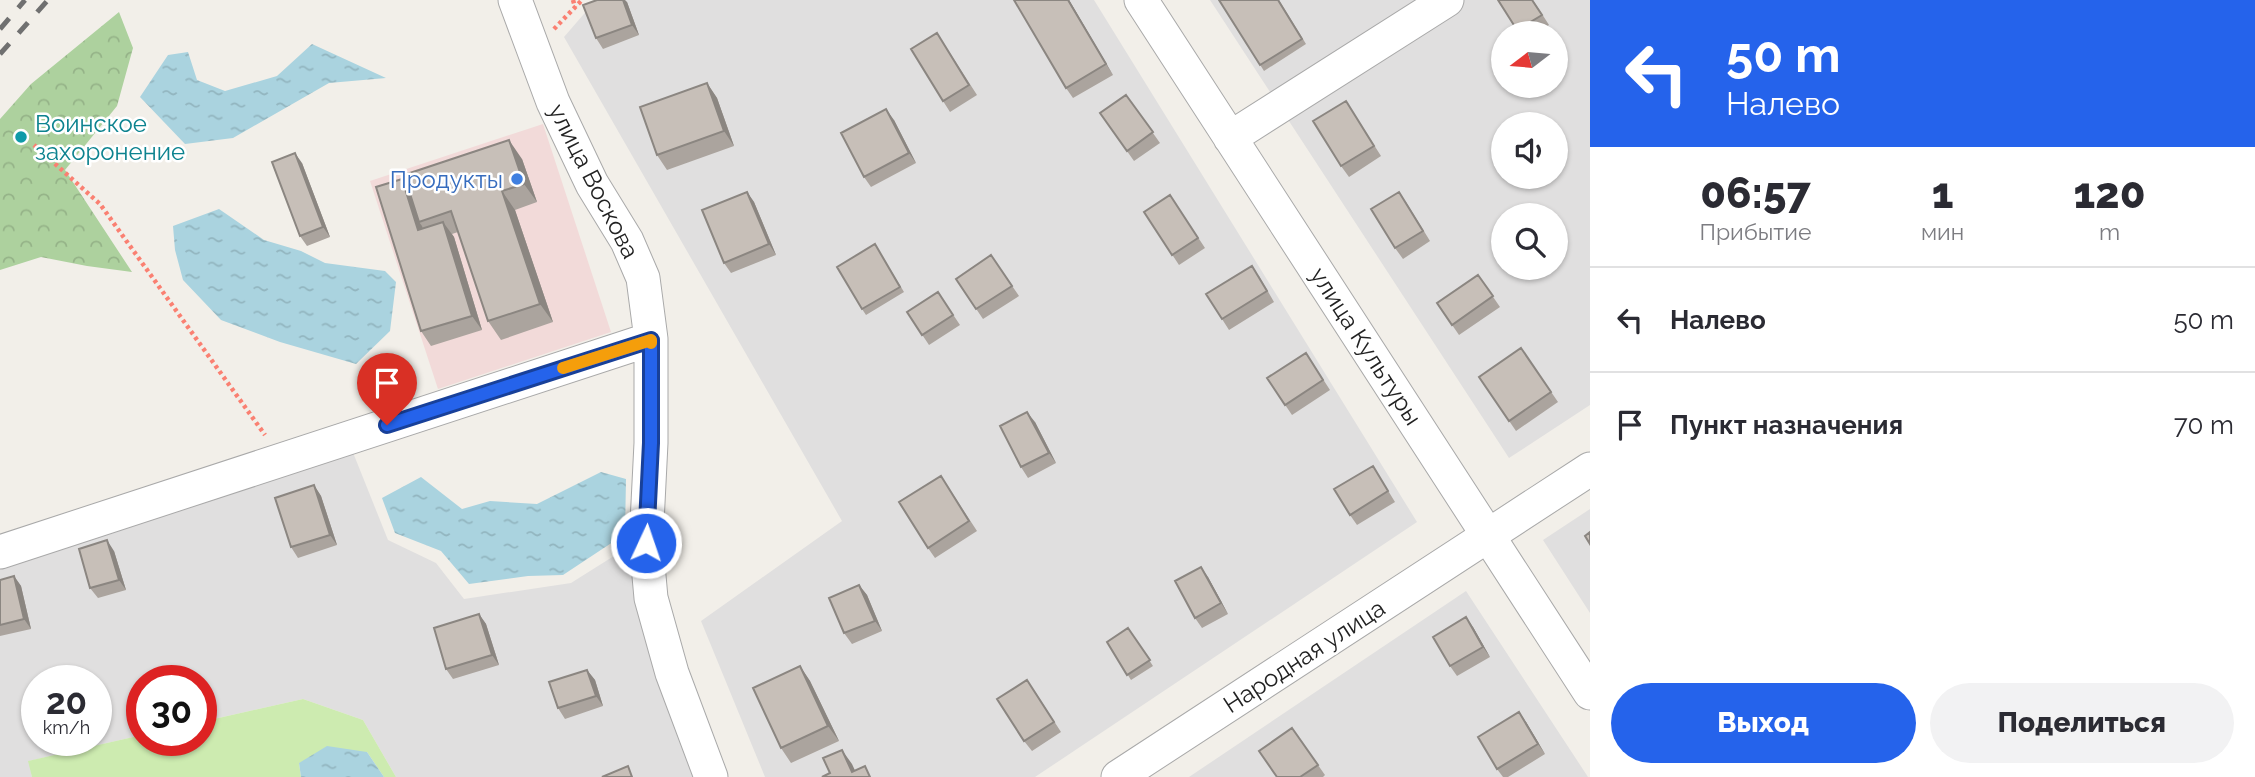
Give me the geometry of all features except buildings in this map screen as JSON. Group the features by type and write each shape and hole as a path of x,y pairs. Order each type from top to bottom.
{"street":[{"name":"улица Воскова","path":"515,0 553,102 592,184 627,240 643,278 651,340 651,443 646,543 651,598 672,673 711,777"},
{"path":"1230,138 1447,0"},
{"name":"улица Культуры","path":"1146,2 1230,138 1590,692"},
{"path":"0,552 651,340"},
{"name":"Народная улица","path":"1118,777 1590,468"}],"path":[{"path":"573,0 575,7"},
{"path":"34,145 100,204 282,459"}],"shaded area":[{"path":"596,0 1094,0 1417,522 1035,777 765,777 701,621 842,521 564,37"},
{"path":"1210,0 1590,0 1590,405 1509,458"},
{"path":"543,124 611,332 438,389 370,181"},
{"path":"350,445 388,540 436,563 464,599 571,583 633,544 697,777 396,777 363,720 303,699 217,718 217,665 126,665 126,739 112,742 112,665 21,665 21,756 51,756 29,761 32,777 0,777 0,562"},
{"path":"1590,509 1590,613 1543,540"},
{"path":"1466,591 1588,777 1189,777"}],"green space":[{"path":"119,12 133,48 117,106 65,170 132,272 41,257 0,270 0,119 31,84"},
{"path":"303,699 363,720 396,777 384,777 367,752 299,763 301,777 32,777 28,761 50,756 112,756 112,742 126,739 126,756 217,756 217,718"}],"water":[{"path":"312,44 386,78 329,83 233,138 185,144 140,97 168,55 188,52 197,80 225,91 277,76"},
{"path":"219,209 264,240 301,251 325,263 385,271 396,282 390,331 356,364 280,342 221,320 183,280 175,250 173,226"},
{"path":"601,472 626,479 625,534 563,575 528,576 469,584 441,551 395,533 382,498 421,477 462,509 490,501 537,504"},
{"path":"327,746 367,752 384,777 301,777 299,763"}],"railway":[{"path":"0,29 25,0"},
{"path":"0,54 48,0"}],"slow traffic":[{"path":"563,368 651,340 651,343"}],"place":[{"name":"Воинское захоронение","path":"21,137"},
{"name":"Продукты","path":"517,179"}],"route":[{"path":"387,425 651,340 651,443 646,543"}]}
